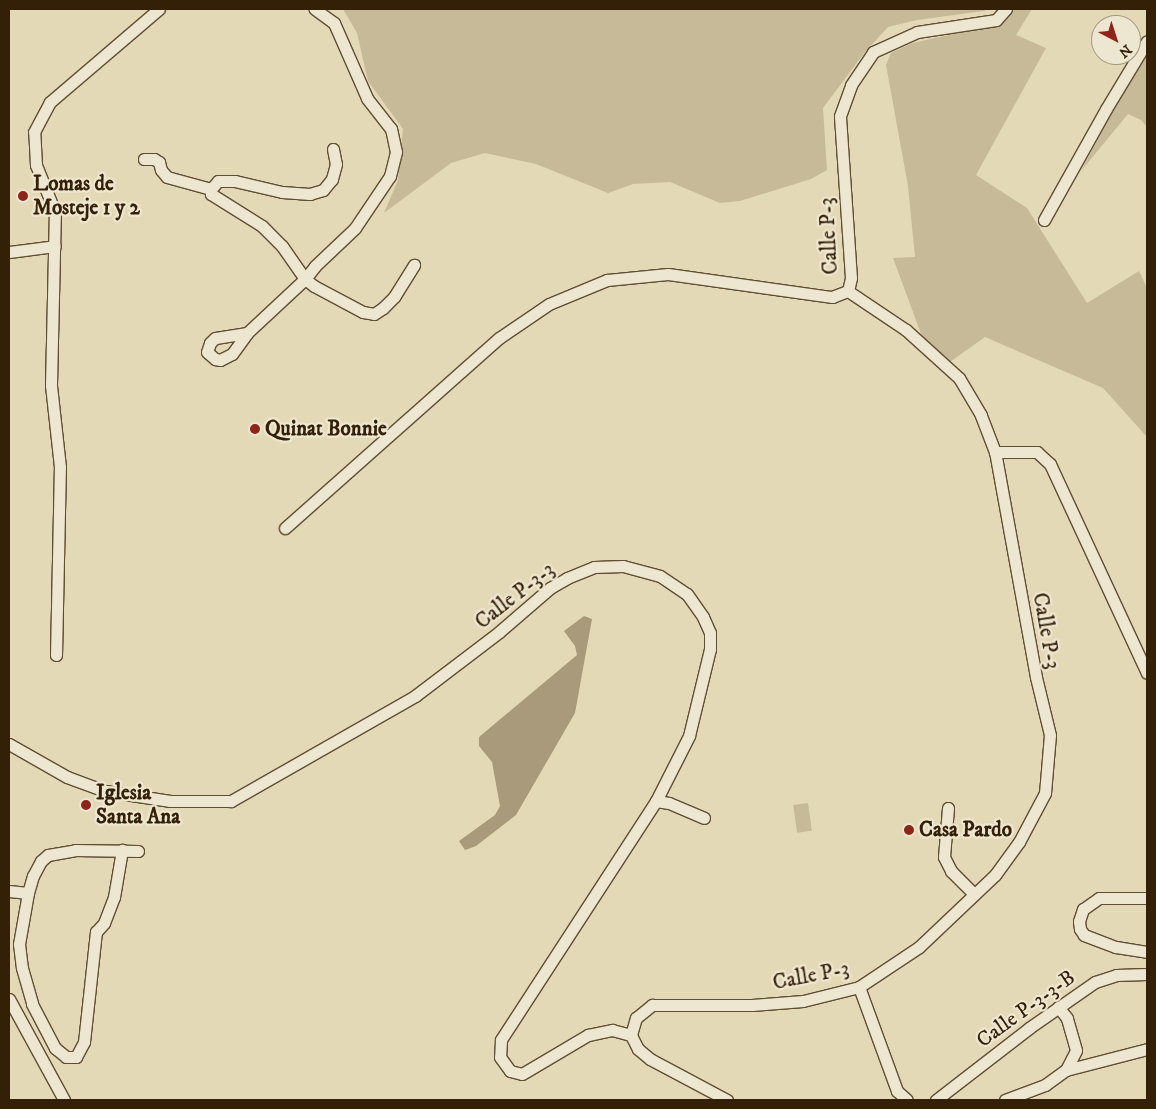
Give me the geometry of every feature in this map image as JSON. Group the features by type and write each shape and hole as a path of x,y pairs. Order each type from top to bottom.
{"street":[{"path":"56,655 60,467 52,385 55,212 36,165 34,132 50,102 159,9"},
{"path":"247,333 305,279 315,266 355,228 390,176 396,152 391,129 367,98 334,24 315,9"},
{"name":"Calle P-3","path":"631,1035 636,1018 652,1005 752,1005 803,1000 859,988 919,946 995,875 1020,842 1045,793 1050,735 1036,677 995,452 981,415 959,378 906,330 848,291 851,278 840,116 851,85 873,52 916,32 996,20 1006,9"},
{"path":"1044,220 1106,109 1147,41"},
{"path":"333,149 336,164 332,179 323,190 310,194 292,193 235,181 218,180 211,188 211,194 262,226 282,246 305,279 348,304 374,314 394,297 414,265"},
{"path":"144,158 154,159 158,162 161,170 167,177 211,188"},
{"path":"9,252 55,246"},
{"path":"285,528 499,338 549,304 607,280 668,274 832,297 848,291"},
{"path":"995,452 1037,452 1050,464 1147,673"},
{"name":"Calle P-3-3","path":"9,744 67,777 105,791 170,801 231,801 415,696 499,632 550,588 594,567 623,566 660,576 687,594 703,617 710,633 710,649 689,736 656,801 501,1040 500,1058 510,1071 522,1074 588,1035 612,1030 631,1035"},
{"path":"656,801 669,803 704,818"},
{"path":"948,808 944,857 951,872 974,894"},
{"path":"122,850 114,897 104,923 96,932 84,1042 76,1057 66,1057 56,1048 32,1004 22,968 19,944 33,876 41,862 48,855 75,850 122,850 138,851"},
{"path":"9,892 28,893"},
{"path":"1147,898 1099,898 1083,909 1079,921 1080,929 1089,938 1116,947 1147,952"},
{"name":"Calle P-3-3-B","path":"936,1100 1058,1007 1095,982 1116,975 1147,974"},
{"path":"859,988 897,1091 907,1100"},
{"path":"9,999 64,1100"},
{"path":"1058,1007 1067,1018 1076,1050 1066,1070"},
{"path":"631,1035 638,1049 650,1059 727,1100"},
{"path":"1005,1100 1045,1085 1066,1070 1147,1049"}],"shaded area":[{"path":"343,9 988,9 917,20 888,27 865,52 823,108 827,170 811,179 740,201 720,203 670,182 633,184 608,193 536,164 485,153 451,163 384,213 398,180 403,129 368,81 357,33"},
{"path":"1011,9 1032,9 1016,35 1046,48 976,175 1027,208 1087,303 1139,271 1147,288 1147,437 1103,388 985,337 947,364 924,342 893,258 915,257 908,186 886,65 891,53 913,43 1001,23"},
{"path":"1147,54 1147,127 1141,120 1128,114 1081,171 1119,99"},
{"path":"584,616 592,619 575,713 516,815 476,846 465,850 459,841 495,815 500,806 492,762 479,746 479,737 577,655 575,646 564,631"},
{"path":"808,803 812,831 797,833 793,805"}],"place":[{"name":"Lomas de Mosteje 1 y 2","path":"23,196"},
{"name":"Quinat Bonnie","path":"255,429"},
{"name":"Iglesia Santa Ana","path":"86,805"},
{"name":"Casa Pardo","path":"909,830"}]}
